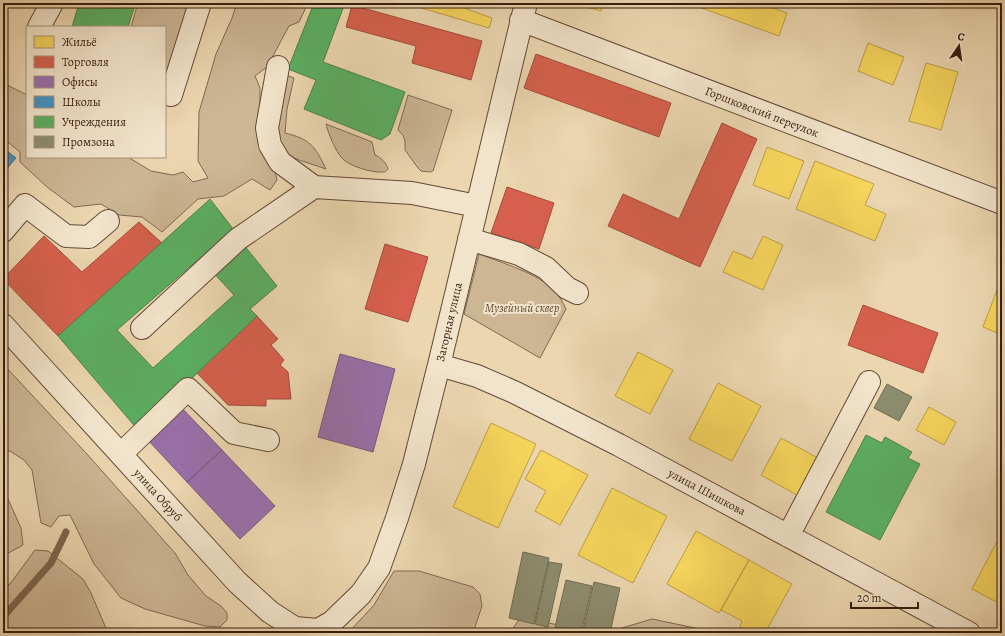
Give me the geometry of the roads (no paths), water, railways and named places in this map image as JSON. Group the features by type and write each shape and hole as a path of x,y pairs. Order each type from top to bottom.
{"street":[{"path":"40,26 52,3"},
{"path":"166,93 171,95 200,3"},
{"name":"Горшковский переулок","path":"524,12 1002,203"},
{"name":"Загорная улица","path":"332,622 361,594 379,568 414,464 524,12"},
{"path":"278,67 267,128 270,145 280,162 314,187 412,193 477,206"},
{"path":"142,328 238,239 314,187"},
{"path":"3,230 25,205 66,236 89,237 108,221"},
{"path":"469,239 519,254 546,268 567,288 577,293"},
{"name":"улица Обруб","path":"3,325 237,582 270,612 295,628 318,630 332,622"},
{"name":"улица Шишкова","path":"439,365 477,376 514,392 619,445 969,633"},
{"path":"788,536 870,382"},
{"path":"121,454 188,389 234,433 268,440"}],"waterway":[{"path":"3,617 51,563 66,532"}],"park label":[{"name":"Музейный сквер","path":"522,308"}]}
